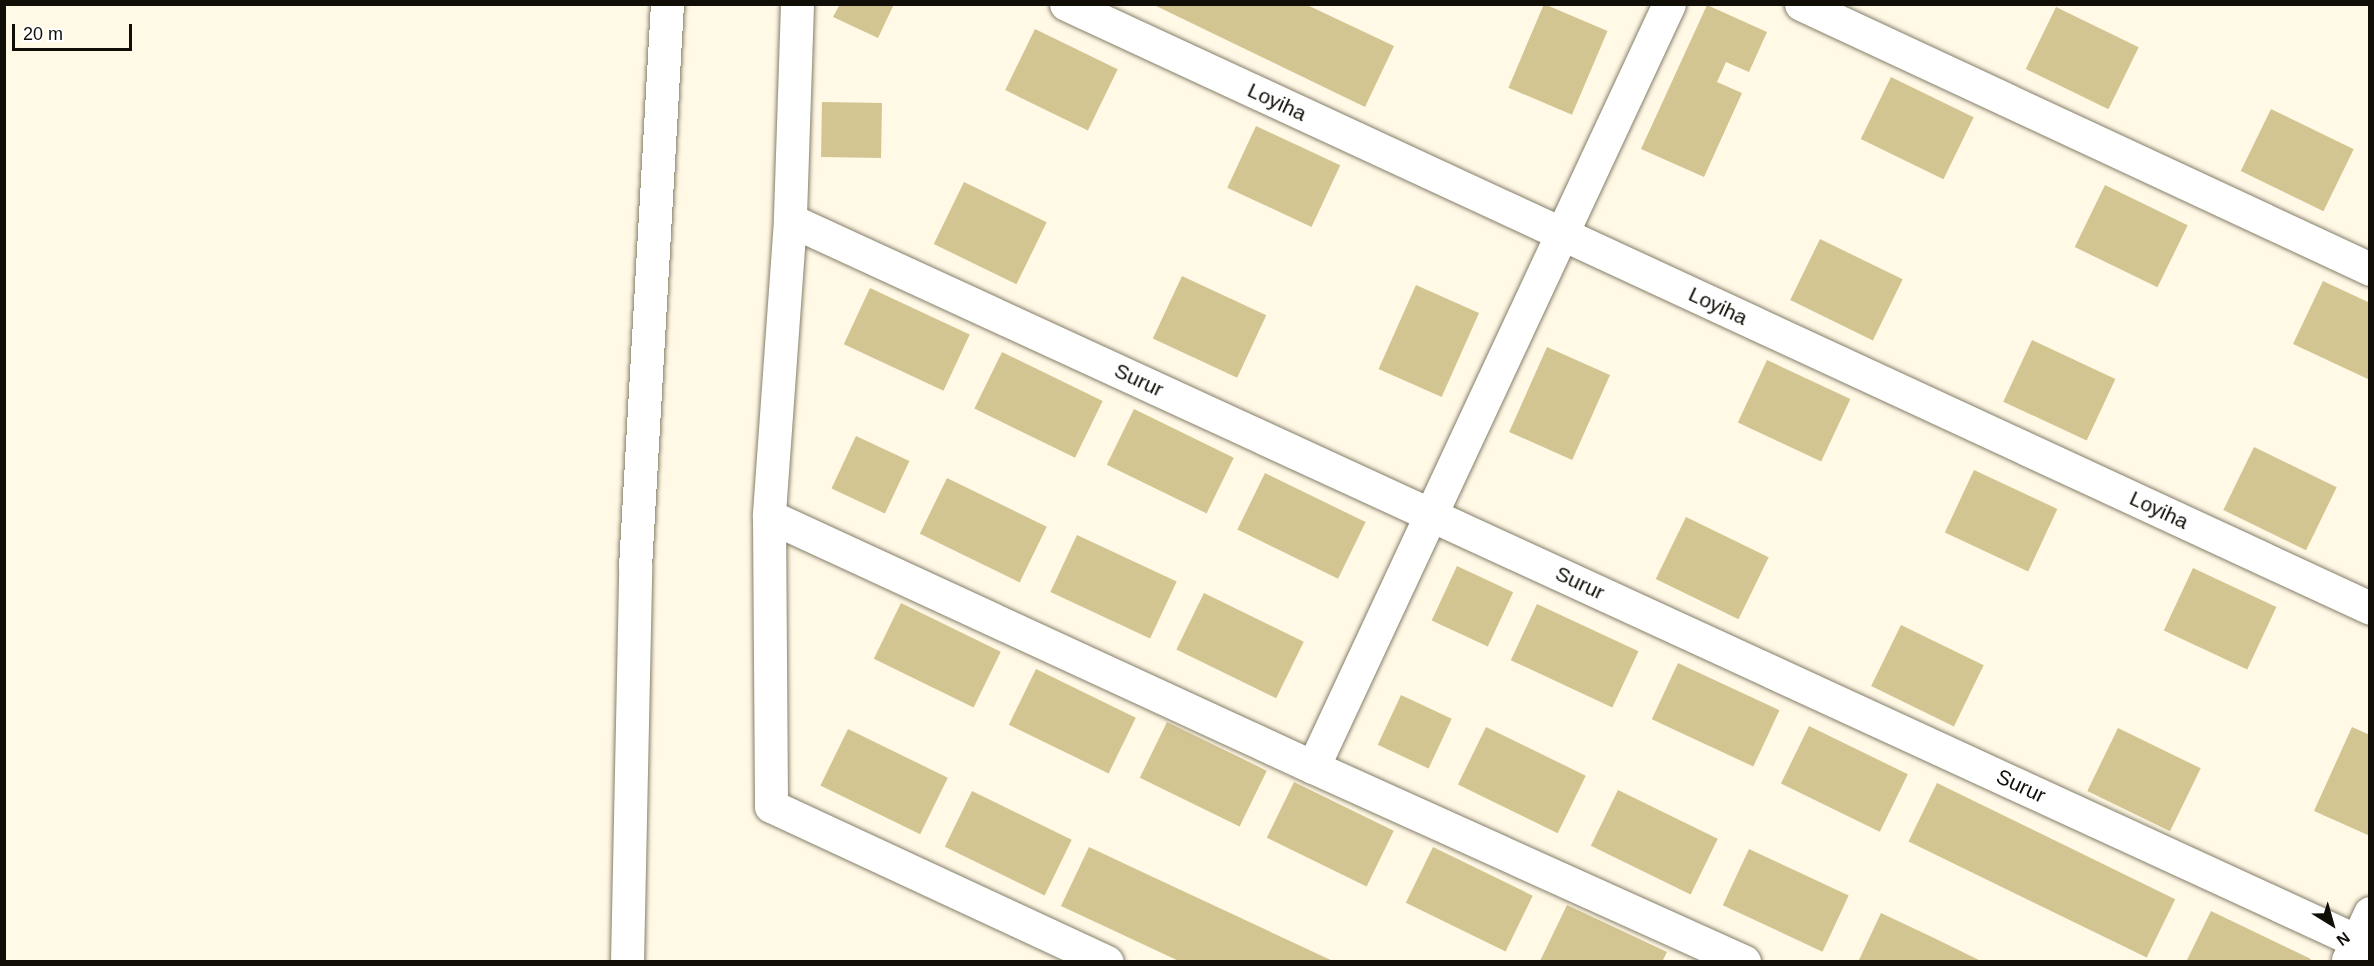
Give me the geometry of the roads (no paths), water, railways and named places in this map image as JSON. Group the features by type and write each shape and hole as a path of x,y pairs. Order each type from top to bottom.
{"street":[{"path":"627,962 635,567 667,4"},
{"path":"797,4 790,220 769,516 771,806 1107,962"},
{"name":"Loyiha","path":"1066,4 2370,608"},
{"path":"1313,767 1669,4"},
{"path":"1801,4 2370,269"},
{"name":"Surur","path":"790,220 2361,941"},
{"path":"769,516 1313,767 1744,962"}]}
